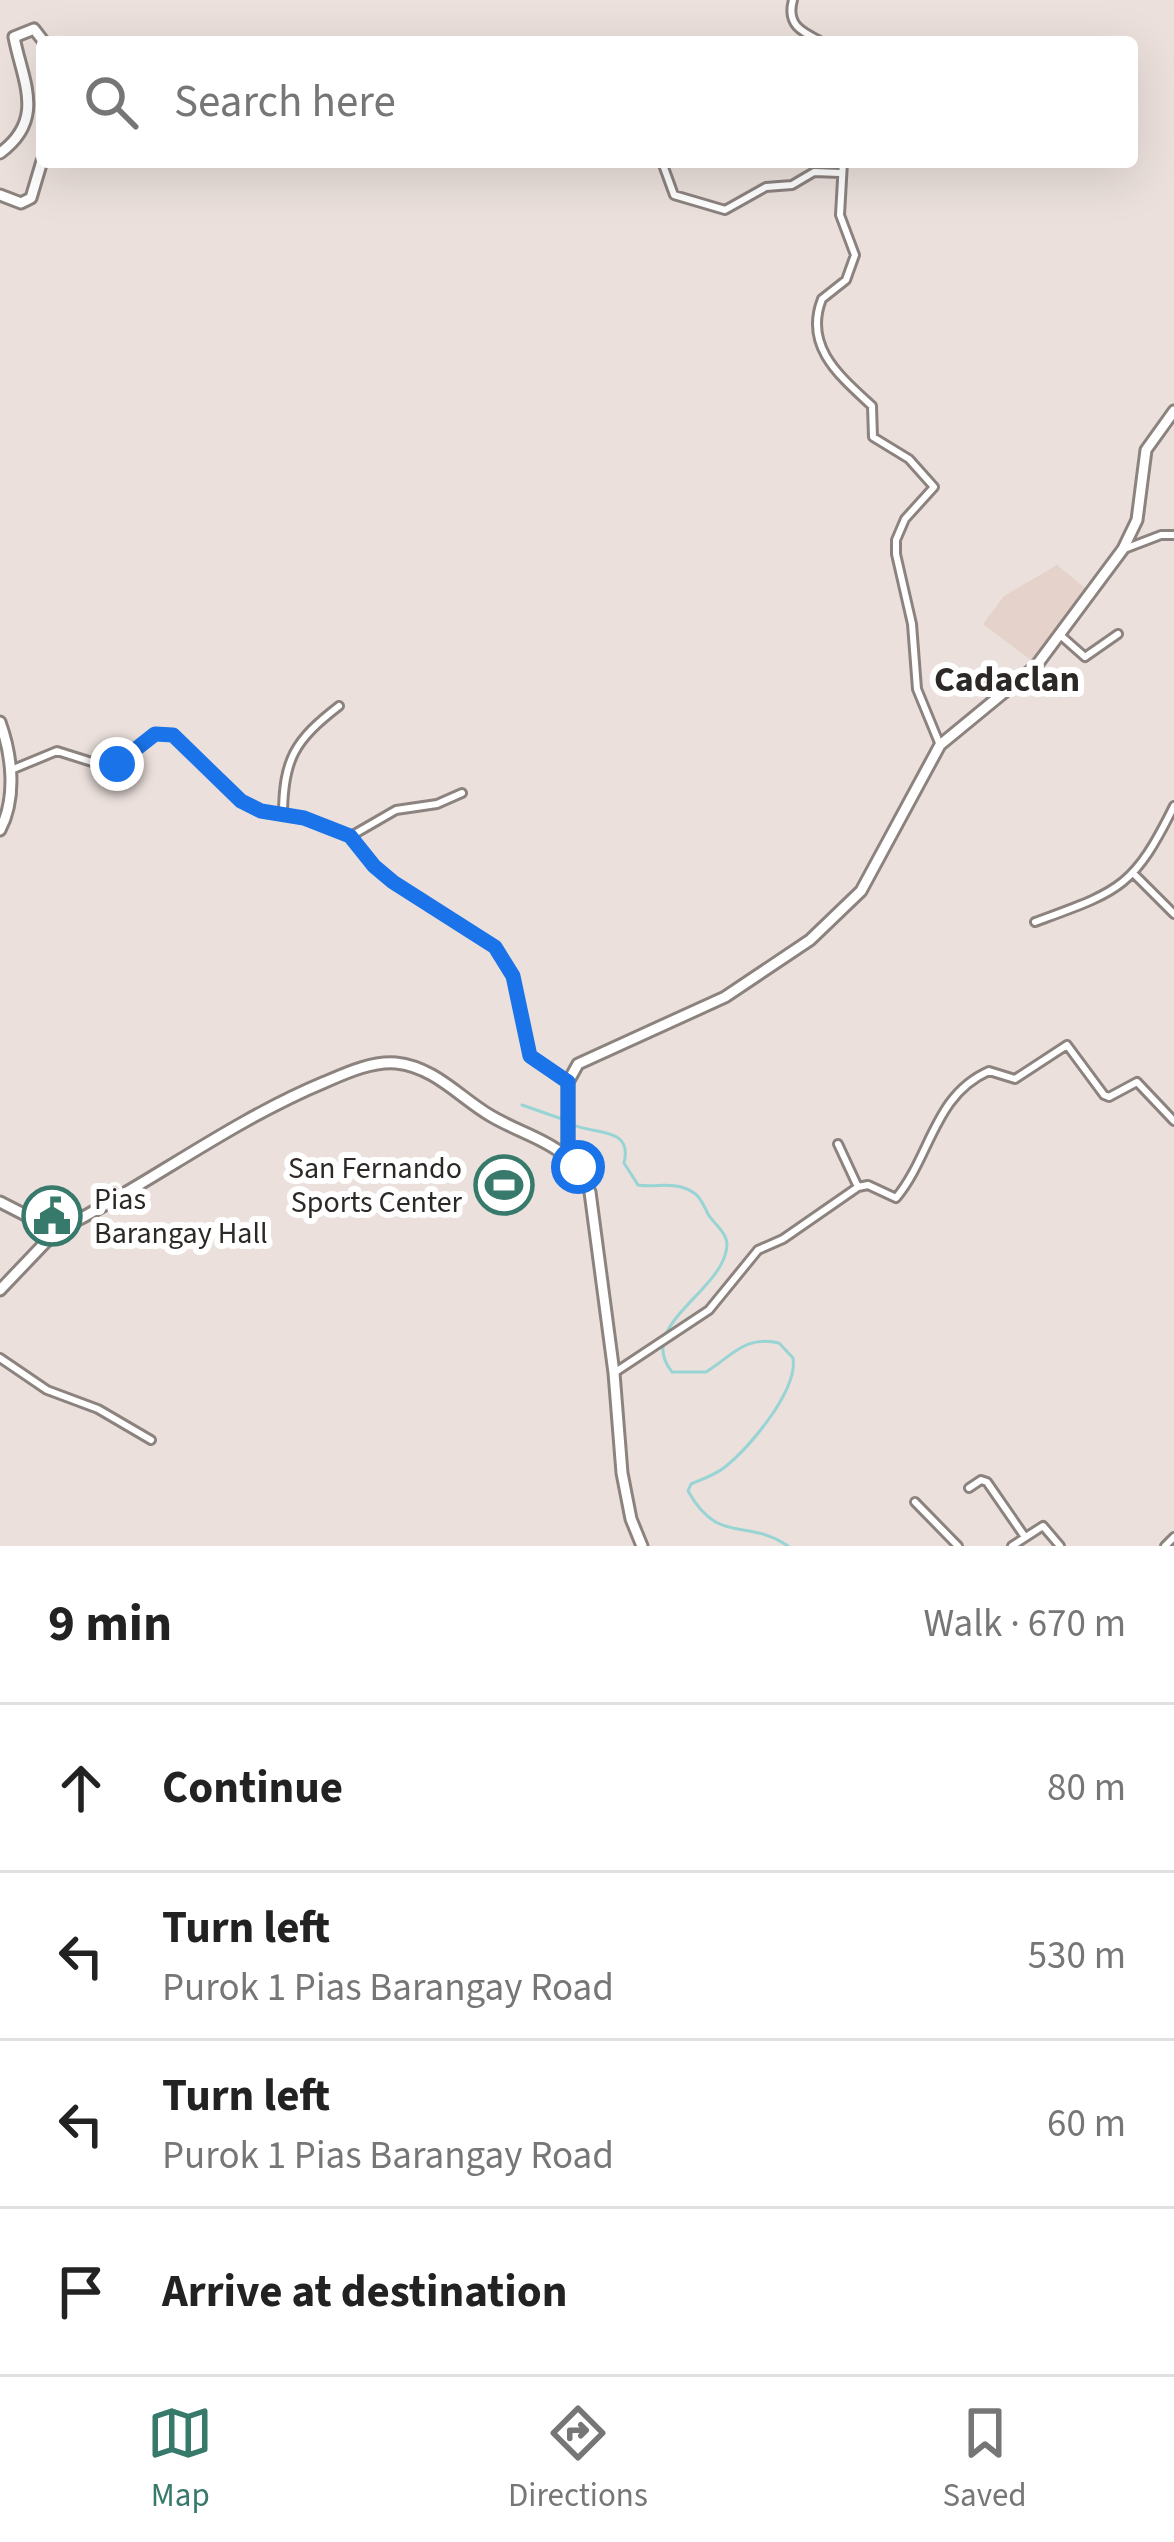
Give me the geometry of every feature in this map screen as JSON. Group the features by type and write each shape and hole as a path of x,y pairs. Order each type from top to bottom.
{"main road":[{"path":"0,153 19,132 30,103 14,37 34,29 39,36"},
{"path":"0,195 21,203 32,198 40,168"},
{"path":"568,1156 568,1082 578,1064 725,997 810,940 873,875 940,746 1028,674 1123,549 1137,520 1146,450 1174,411"},
{"path":"0,722 11,770 0,830"},
{"path":"0,1290 61,1226 106,1205 241,1120 333,1078 376,1065 409,1066 568,1156 585,1178 594,1204 622,1473 631,1520 642,1546"},
{"path":"0,1202 45,1225 61,1226"}],"street":[{"path":"793,0 795,25 812,36"},
{"path":"664,168 674,196 725,210 766,187 792,185 814,172 841,173"},
{"path":"842,168 840,215 855,255 849,275 828,292 819,308 820,341 832,370 872,406 873,437 909,460 933,483 932,492 898,531 896,554 912,624 917,688 940,746"},
{"path":"1123,549 1174,535"},
{"path":"1059,634 1085,657 1118,634"},
{"path":"283,816 283,791 296,746 305,732 339,706"},
{"path":"11,770 57,751 117,764 165,732 196,754 241,801 350,836 393,882 478,934 503,956 513,976 530,1056 568,1082"},
{"path":"350,836 395,810 462,793"},
{"path":"1035,922 1112,892 1135,875 1174,806"},
{"path":"1135,875 1174,914"},
{"path":"614,1373 710,1310 758,1250 783,1239 858,1187 868,1185 896,1198 934,1123 970,1080 989,1071 1015,1079 1067,1045 1104,1095 1137,1082 1174,1121"},
{"path":"838,1144 858,1187"},
{"path":"0,1358 47,1390 98,1408 151,1440"},
{"path":"969,1488 981,1480 987,1482 1025,1538"},
{"path":"915,1502 958,1546"},
{"path":"1012,1546 1043,1526 1060,1546"},
{"path":"1165,1546 1174,1537"}],"shaded area":[{"path":"1057,565 1089,591 1035,663 983,624 1004,596"}],"waterway":[{"path":"522,1105 565,1120"},
{"path":"574,1125 618,1138 625,1151 624,1163 638,1185 673,1185 693,1192 725,1236 723,1262 664,1339 663,1355 672,1372 706,1372 757,1342 779,1343 793,1358 788,1386 759,1432 725,1467 691,1484 688,1491 711,1519 788,1546"}],"place":[{"name":"San Fernando Sports Center","path":"504,1185"},
{"name":"Pias Barangay Hall","path":"52,1216"}],"district":[{"name":"Cadaclan","path":"1007,678"}],"route":[{"path":"117,764 155,734 173,735 250,807 304,818 350,836 393,882 495,947 513,976 530,1056 568,1082 568,1156 578,1167"}]}
